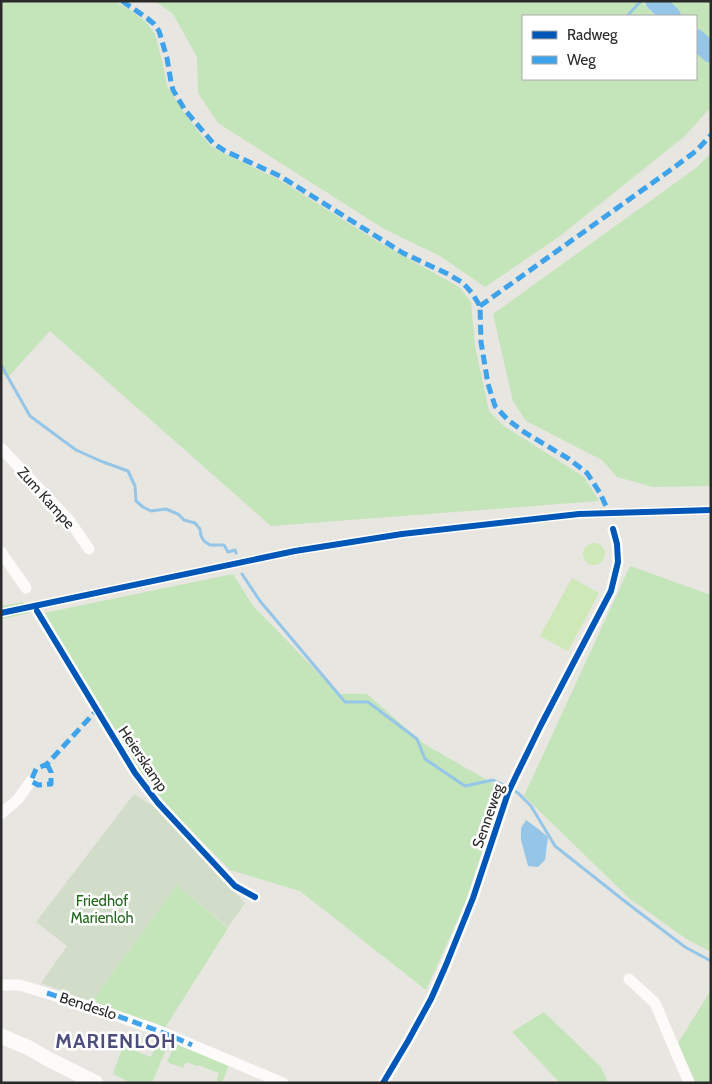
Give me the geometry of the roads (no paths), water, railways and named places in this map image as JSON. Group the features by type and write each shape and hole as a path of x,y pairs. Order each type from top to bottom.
{"street":[{"name":"Zum Kampe","path":"1,448 69,520 89,549"},
{"name":"Senneweg","path":"383,1083 426,1008 446,965 473,898 510,788 540,725 611,591 618,562 617,544 613,529"},
{"path":"1,552 26,588"},
{"name":"Heierskamp","path":"37,611 135,774 158,803 235,886 255,897"},
{"path":"1,814 18,799 31,781"},
{"path":"629,979 655,1003 689,1083"},
{"name":"Bendeslo","path":"1,985 20,985 94,1008 157,1030 283,1083"},
{"path":"1,1036 30,1048 96,1083"}],"water":[{"path":"526,820 548,837 545,860 538,867 528,866 521,840 521,828"}],"waterway":[{"path":"628,15 641,1"},
{"path":"655,1 670,15"},
{"path":"697,40 711,53"},
{"path":"1,365 30,416 76,450 128,471 135,486 136,501 143,507 151,511 166,509 178,514 184,520 195,523 200,529 204,541 210,545 224,545 228,552 235,550 236,553"},
{"path":"242,574 260,601 345,702 368,702 417,739 425,759 465,786 493,780 508,787"},
{"path":"513,790 531,806 555,846 685,947 711,961"}],"district":[{"name":"MARIENLOH","path":"116,1041"}],"park label":[{"name":"Friedhof Marienloh","path":"102,910"}]}
